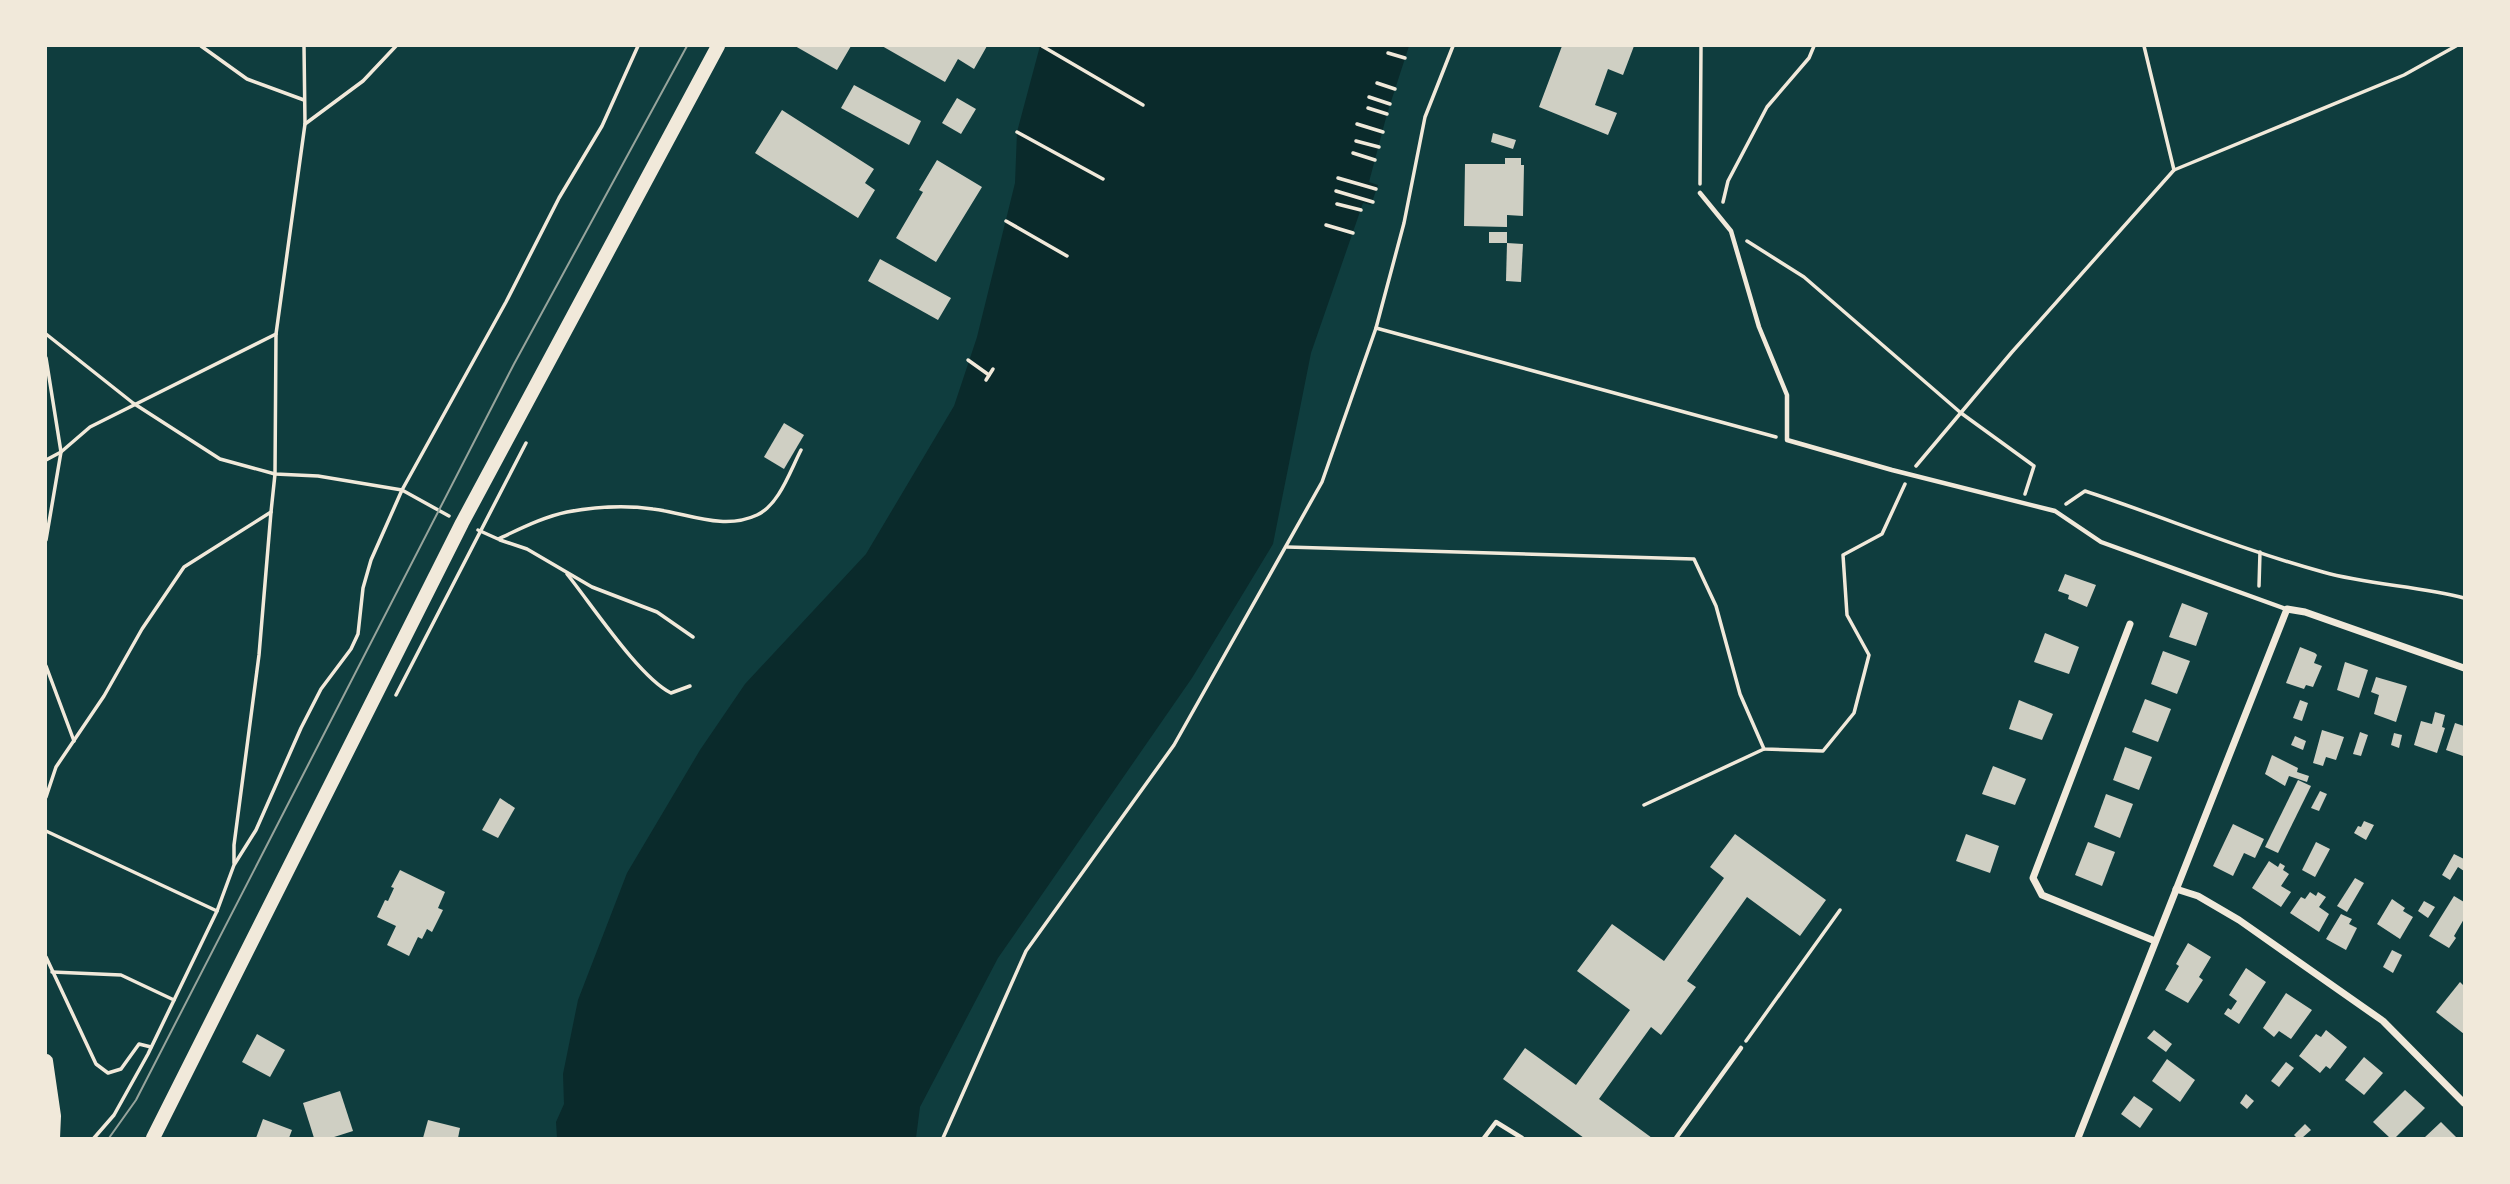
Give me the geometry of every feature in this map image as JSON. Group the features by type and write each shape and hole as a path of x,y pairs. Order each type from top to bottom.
{"main road":[{"path":"153,1139 462,523 718,46"},
{"path":"46,1061 54,1116 53,1139"}],"street":[{"path":"2078,1139 2287,610 2305,612 2465,667"},
{"path":"2130,624 2033,878 2042,895 2155,941"},
{"path":"2176,890 2198,896 2239,920 2383,1021 2465,1103"}],"lane":[{"path":"1700,193 1731,232 1759,327 1787,395 1787,440 1909,475 2055,511 2101,542 2287,610"},
{"path":"1676,1139 1741,1048"},
{"path":"1484,1139 1496,1122 1522,1139"}],"path":[{"path":"201,46 247,79 304,100"},
{"path":"234,865 233,845 259,655 275,474 275,334 305,124 304,46"},
{"path":"305,124 363,81 396,46"},
{"path":"94,1139 114,1115 151,1047 217,911 234,865 256,830 321,689 351,649 358,634 363,588 371,560 402,490 506,302 559,198 602,126 638,46"},
{"path":"1042,46 1143,105"},
{"path":"943,1139 1026,951 1174,745 1322,482 1376,328 1404,223 1425,117 1453,46"},
{"path":"1700,193 1701,46"},
{"path":"1713,210 1720,208 1725,199 1728,181 1767,107 1809,58 1814,46"},
{"path":"2144,46 2175,170"},
{"path":"1644,804 1764,749 1824,751 1854,713 1869,655 1847,615 1843,555 1882,534 1909,475 2012,352 2175,170 2404,75 2456,46"},
{"path":"1388,53 1405,58"},
{"path":"1377,83 1395,89"},
{"path":"1369,97 1390,104"},
{"path":"1368,108 1387,114"},
{"path":"1357,124 1383,132"},
{"path":"1017,132 1103,179"},
{"path":"1356,141 1378,147"},
{"path":"1353,153 1375,160"},
{"path":"1338,178 1376,189"},
{"path":"1336,191 1373,202"},
{"path":"1338,204 1361,210"},
{"path":"1006,221 1067,256"},
{"path":"1326,225 1353,233"},
{"path":"1731,232 1804,277 1961,413 2034,466 2023,503"},
{"path":"1376,328 1787,440"},
{"path":"46,334 133,403 220,459 275,474 318,475 402,490 432,507"},
{"path":"46,460 61,452 90,426 275,334"},
{"path":"46,358 61,452 46,540"},
{"path":"968,360 988,377 993,369"},
{"path":"390,706 531,433"},
{"path":"498,539 568,512 614,508 652,509 712,521 738,522 760,514 778,495 801,450"},
{"path":"2055,511 2085,491 2324,572 2465,598"},
{"path":"46,797 56,767 104,696 142,629 184,567 271,512"},
{"path":"462,523 527,549 592,587 657,612 693,638"},
{"path":"1287,547 1694,559 1716,606 1740,694 1764,749"},
{"path":"2258,599 2260,552"},
{"path":"566,572 658,687 671,693 690,686"},
{"path":"46,666 74,741"},
{"path":"46,831 217,911"},
{"path":"1741,1048 1840,910"},
{"path":"46,957 96,1064 108,1073 121,1069 139,1044 151,1047"},
{"path":"52,972 121,975 174,1000"}],"water":[{"path":"1040,46 1409,46 1369,182 1378,185 1371,205 1363,203 1311,353 1273,544 1192,678 998,958 920,1107 916,1138 557,1138 556,1122 564,1104 563,1074 578,1000 627,873 700,750 745,684 866,554 954,406 977,337 1015,183 1017,132"}],"building":[{"path":"795,46 851,46 837,70"},
{"path":"882,46 987,46 974,69 958,59 945,82"},
{"path":"1562,46 1634,46 1623,75 1608,69 1595,105 1617,113 1608,135 1539,107"},
{"path":"854,85 921,121 909,145 841,108"},
{"path":"957,98 976,109 961,134 942,123"},
{"path":"782,110 874,169 865,183 875,190 858,218 755,153"},
{"path":"1493,133 1516,140 1513,149 1491,142"},
{"path":"1505,158 1521,158 1521,165 1524,165 1523,216 1507,215 1507,227 1464,226 1465,164 1505,164"},
{"path":"937,160 982,187 936,262 896,238 923,192 919,190"},
{"path":"1489,232 1507,232 1507,243 1489,243"},
{"path":"1507,243 1523,244 1521,282 1506,281"},
{"path":"880,259 951,298 938,320 868,281"},
{"path":"784,423 804,435 784,469 764,457"},
{"path":"2065,574 2096,585 2087,607 2068,599 2069,595 2058,591"},
{"path":"2182,603 2208,613 2196,646 2169,637"},
{"path":"2045,633 2079,647 2069,674 2034,662"},
{"path":"2300,647 2315,653 2317,655 2314,663 2322,666 2313,687 2306,685 2304,689 2286,683"},
{"path":"2163,651 2190,661 2177,694 2151,684"},
{"path":"2345,662 2368,670 2359,698 2337,690"},
{"path":"2376,677 2407,686 2396,722 2374,714 2379,695 2371,692"},
{"path":"2145,699 2171,709 2158,742 2132,732"},
{"path":"2019,700 2053,714 2042,740 2009,729"},
{"path":"2300,700 2308,703 2302,721 2293,718"},
{"path":"2435,712 2445,715 2442,727 2445,728 2437,753 2414,745 2421,721 2432,724"},
{"path":"2455,723 2464,726 2463,756 2446,750"},
{"path":"2322,730 2344,737 2336,760 2326,757 2323,766 2313,763"},
{"path":"2360,732 2368,735 2361,756 2353,754"},
{"path":"2394,733 2402,735 2399,748 2391,745"},
{"path":"2295,736 2306,741 2303,750 2291,745"},
{"path":"2125,747 2152,757 2139,790 2113,780"},
{"path":"2272,755 2298,768 2297,772 2309,776 2307,782 2289,776 2285,786 2265,774"},
{"path":"1993,766 2026,779 2015,805 1982,794"},
{"path":"2298,780 2311,786 2278,853 2265,847"},
{"path":"2320,791 2327,794 2319,811 2311,808"},
{"path":"2106,794 2133,804 2120,838 2094,827"},
{"path":"500,798 515,808 498,838 482,830"},
{"path":"2364,821 2374,825 2366,840 2354,833"},
{"path":"2233,824 2264,839 2255,858 2244,853 2233,876 2213,866"},
{"path":"1735,834 1826,900 1800,936 1747,897 1687,981 1696,987 1661,1035 1651,1027 1599,1099 1652,1138 1584,1138 1503,1079 1525,1048 1576,1085 1630,1010 1577,971 1612,924 1664,961 1724,878 1710,867"},
{"path":"1966,834 1999,846 1990,873 1956,861"},
{"path":"2088,842 2115,852 2102,886 2075,875"},
{"path":"2316,842 2330,849 2315,877 2302,870"},
{"path":"2454,854 2464,859 2464,871 2458,867 2450,880 2442,875"},
{"path":"2269,861 2278,867 2280,863 2285,866 2283,870 2289,874 2281,886 2291,892 2281,907 2252,888"},
{"path":"400,870 445,892 438,908 443,910 432,932 427,929 422,939 418,937 409,956 387,945 396,926 377,917 385,900 388,901 394,888 391,887"},
{"path":"2355,878 2364,883 2347,912 2337,906"},
{"path":"2310,892 2316,896 2318,892 2326,897 2319,907 2329,914 2319,932 2290,913 2301,897 2305,899"},
{"path":"2454,896 2464,902 2464,919 2449,948 2429,936"},
{"path":"2392,899 2413,917 2400,939 2377,924"},
{"path":"2424,901 2435,907 2428,918 2418,911"},
{"path":"2341,914 2352,919 2349,924 2357,928 2346,950 2326,939"},
{"path":"2188,943 2211,957 2199,977 2203,980 2188,1003 2165,990"},
{"path":"2392,950 2402,955 2393,973 2383,967"},
{"path":"2246,968 2266,982 2239,1024 2224,1014 2228,1008 2231,1010 2237,1001 2229,995"},
{"path":"2460,982 2464,986 2464,1034 2436,1012"},
{"path":"2286,993 2312,1010 2291,1039 2279,1031 2274,1037 2263,1028"},
{"path":"2154,1030 2172,1044 2166,1052 2147,1038"},
{"path":"2326,1030 2347,1047 2330,1069 2326,1066 2320,1073 2299,1056 2316,1034 2321,1037"},
{"path":"257,1034 285,1050 270,1077 242,1062"},
{"path":"2364,1057 2383,1073 2364,1095 2345,1080"},
{"path":"2167,1059 2195,1080 2180,1102 2152,1081"},
{"path":"2286,1062 2294,1068 2279,1087 2271,1081"},
{"path":"2405,1090 2425,1108 2395,1138 2390,1138 2373,1122"},
{"path":"340,1091 353,1131 331,1138 314,1138 303,1103"},
{"path":"2246,1094 2254,1101 2247,1109 2240,1103"},
{"path":"2134,1096 2153,1109 2140,1128 2121,1114"},
{"path":"263,1119 292,1130 289,1138 256,1138"},
{"path":"428,1120 460,1128 458,1138 423,1138"},
{"path":"2441,1122 2457,1138 2424,1138"},
{"path":"2305,1124 2311,1130 2302,1138 2297,1138 2294,1135"}],"tram line":[{"path":"109,1138 136,1100 514,364 687,46"}]}
